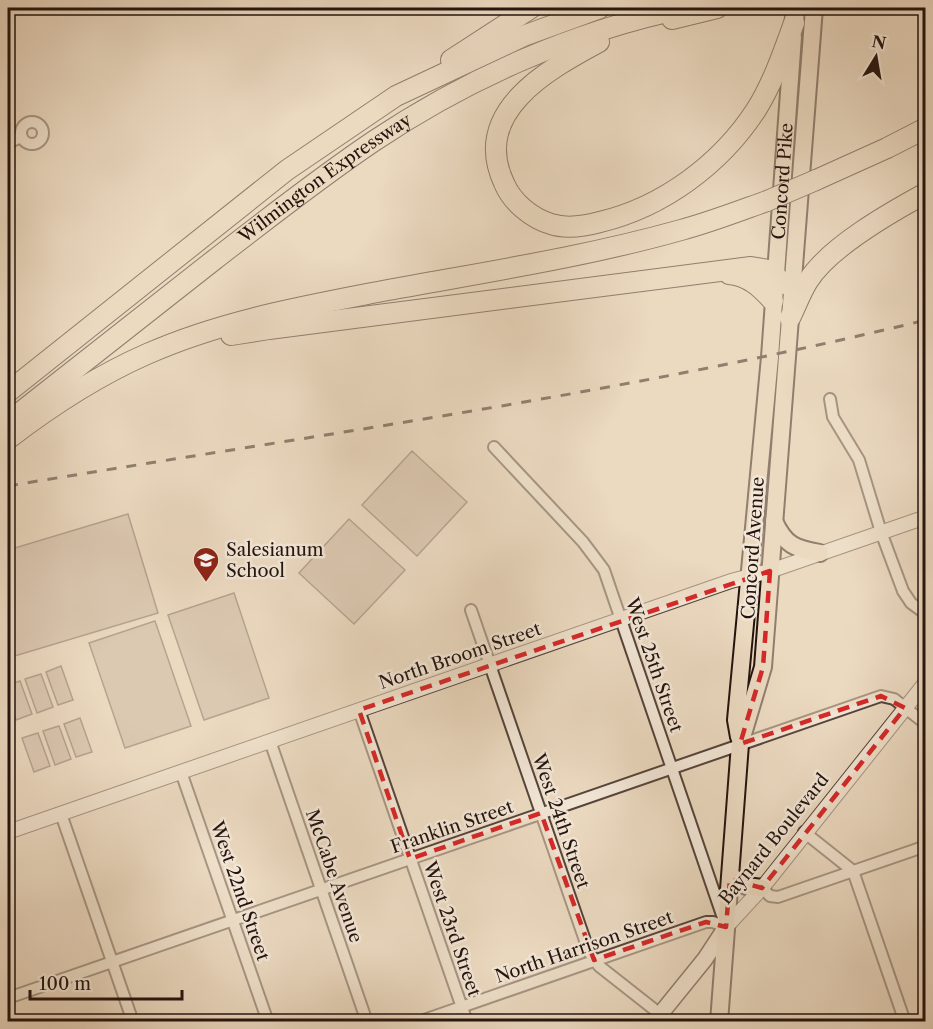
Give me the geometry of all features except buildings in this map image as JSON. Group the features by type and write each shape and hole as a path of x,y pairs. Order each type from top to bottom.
{"highway":[{"path":"396,96 531,8"},
{"name":"Wilmington Expressway","path":"8,392 286,170 396,96 526,35 600,8"},
{"name":"Wilmington Expressway","path":"8,422 310,186 411,118 459,91 536,54 624,23 685,8"},
{"path":"717,8 606,38 554,66 520,94 502,123 497,137 496,150 500,175 506,189 525,211 551,224 575,226 592,224 638,211 674,190 711,162 754,112 767,92 804,15"},
{"path":"8,439 58,403 113,370 182,340 250,318 612,248 683,230 767,201 887,148 926,128"},
{"path":"790,318 808,280 834,253 899,207 926,193"},
{"path":"113,370 207,340 248,332 751,267 769,270 779,279"},
{"path":"699,274 739,276 757,284 773,301"}],"main road":[{"name":"Concord Pike","path":"770,357 773,301 779,279 784,156 804,15"},
{"name":"Concord Pike","path":"787,353 804,15"},
{"path":"770,571 763,565 760,550 779,279"},
{"name":"Concord Avenue","path":"719,1022 740,744 763,667 787,353"},
{"name":"Concord Avenue","path":"740,744 736,720 770,357"},
{"path":"774,521 780,533 791,545 820,554"},
{"path":"730,876 746,886 762,888"},
{"name":"Baynard Boulevard","path":"657,1018 705,958 726,927"}],"street":[{"path":"8,143 21,137"},
{"path":"830,399 833,417 859,460 881,532 906,597 926,614"},
{"name":"West 25th Street","path":"495,447 596,558 604,570 726,927"},
{"name":"North Broom Street","path":"8,832 748,576 770,571 926,517"},
{"name":"West 24th Street","path":"471,610 594,960"},
{"name":"Baynard Boulevard","path":"726,927 762,888 804,832 926,682"},
{"name":"Franklin Street","path":"8,998 880,696 894,699 926,724"},
{"name":"West 23rd Street","path":"359,710 467,1022"},
{"name":"McCabe Avenue","path":"270,741 367,1022"},
{"name":"West 22nd Street","path":"181,772 268,1022"},
{"path":"61,814 133,1022"},
{"path":"804,832 853,871 905,1022"},
{"path":"762,888 770,896 778,897 926,846"},
{"name":"North Harrison Street","path":"418,1022 706,922 726,927"},
{"path":"594,960 657,1018"}],"highlighted area":[{"path":"770,571 763,667 740,744 881,696 905,708 762,888 730,879 726,927 706,922 594,960 541,813 410,859 359,710"}],"shaded area":[{"path":"412,451 467,502 417,556 362,505"},
{"path":"128,514 158,613 8,658 8,550"},
{"path":"349,519 405,570 354,624 299,573"},
{"path":"234,593 269,698 204,720 168,615"},
{"path":"155,621 191,726 125,748 89,643"},
{"path":"61,666 73,700 58,705 46,672"},
{"path":"41,674 53,707 37,713 25,679"},
{"path":"20,681 32,714 16,720 8,696 8,685"},
{"path":"80,718 92,752 76,757 64,724"},
{"path":"59,726 71,759 55,765 43,731"},
{"path":"38,733 50,766 34,772 22,738"}],"railway":[{"path":"8,486 583,392 698,370 926,320"}],"place":[{"name":"Salesianum School","path":"206,583"}]}
